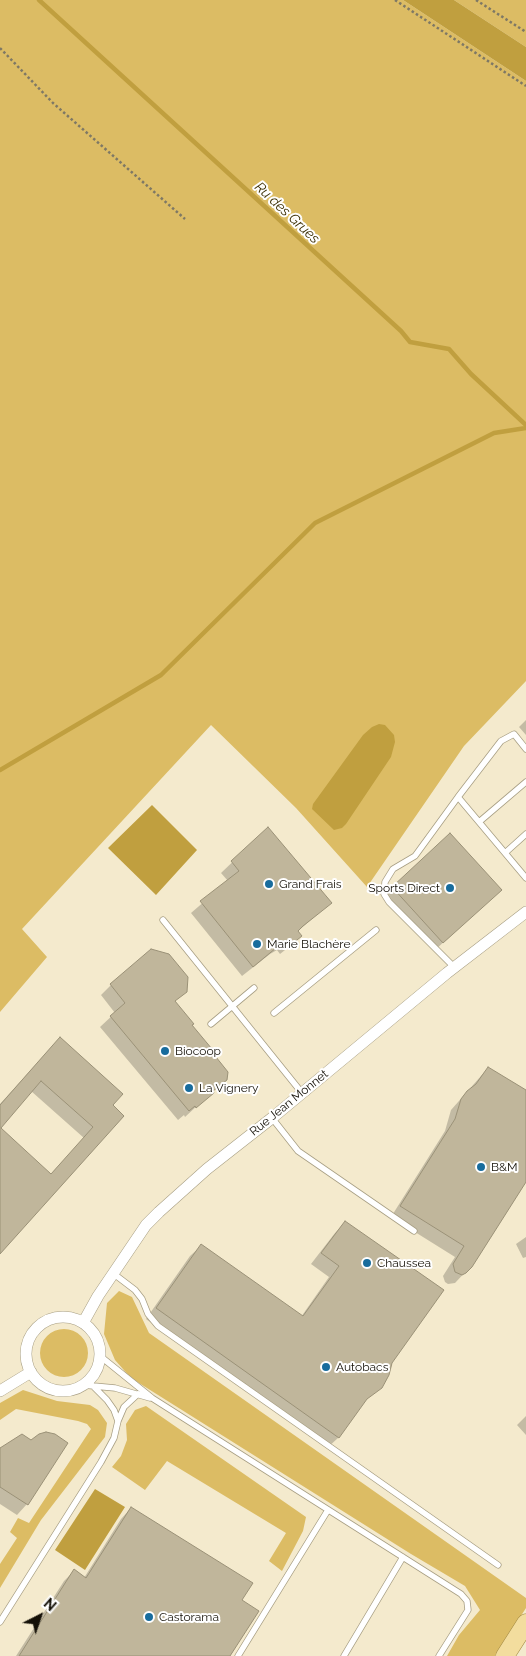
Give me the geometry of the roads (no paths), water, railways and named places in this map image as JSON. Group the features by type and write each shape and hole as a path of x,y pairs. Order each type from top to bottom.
{"main road":[{"path":"505,1656 526,1622"}],"street":[{"name":"Rue Jean Monnet","path":"83,1323 98,1296 146,1225 159,1212 207,1169 454,968 526,912"},
{"path":"63,1317 73,1318 90,1329 96,1337 100,1356 88,1385 72,1390 60,1390 49,1388 31,1372 26,1350 29,1339 35,1330 53,1318 63,1317"},
{"path":"0,1391 31,1372"}],"lane":[{"path":"454,968 389,902 384,894 385,882 393,869 416,856 501,741 514,734 526,749"},
{"path":"479,822 526,782"},
{"path":"458,797 526,877"},
{"path":"505,853 526,834"},
{"path":"163,920 302,1093"},
{"path":"274,1013 376,930"},
{"path":"211,1024 254,988"},
{"path":"272,1118 298,1151 414,1231"},
{"path":"114,1274 135,1290 142,1299 148,1314 158,1326 498,1565"},
{"path":"100,1356 152,1398 460,1594 466,1602 468,1610 439,1656"},
{"path":"88,1385 114,1388 152,1398"},
{"path":"88,1385 114,1410 118,1421"},
{"path":"0,1622 101,1462 114,1438 124,1407 138,1394"},
{"path":"238,1656 328,1510"},
{"path":"344,1656 402,1557"}],"waterway":[{"name":"Ru des Grues","path":"39,0 401,331 410,342 449,349 471,374 526,425"},
{"path":"0,770 161,675 315,523 494,433 526,428"}],"place":[{"name":"Grand Frais","path":"269,884"},
{"name":"Sports Direct","path":"450,888"},
{"name":"Marie Blachère","path":"257,944"},
{"name":"Biocoop","path":"165,1051"},
{"name":"La Vignery","path":"189,1088"},
{"name":"B&M","path":"481,1167"},
{"name":"Chaussea","path":"367,1263"},
{"name":"Autobacs","path":"326,1367"},
{"name":"Castorama","path":"149,1617"}]}
